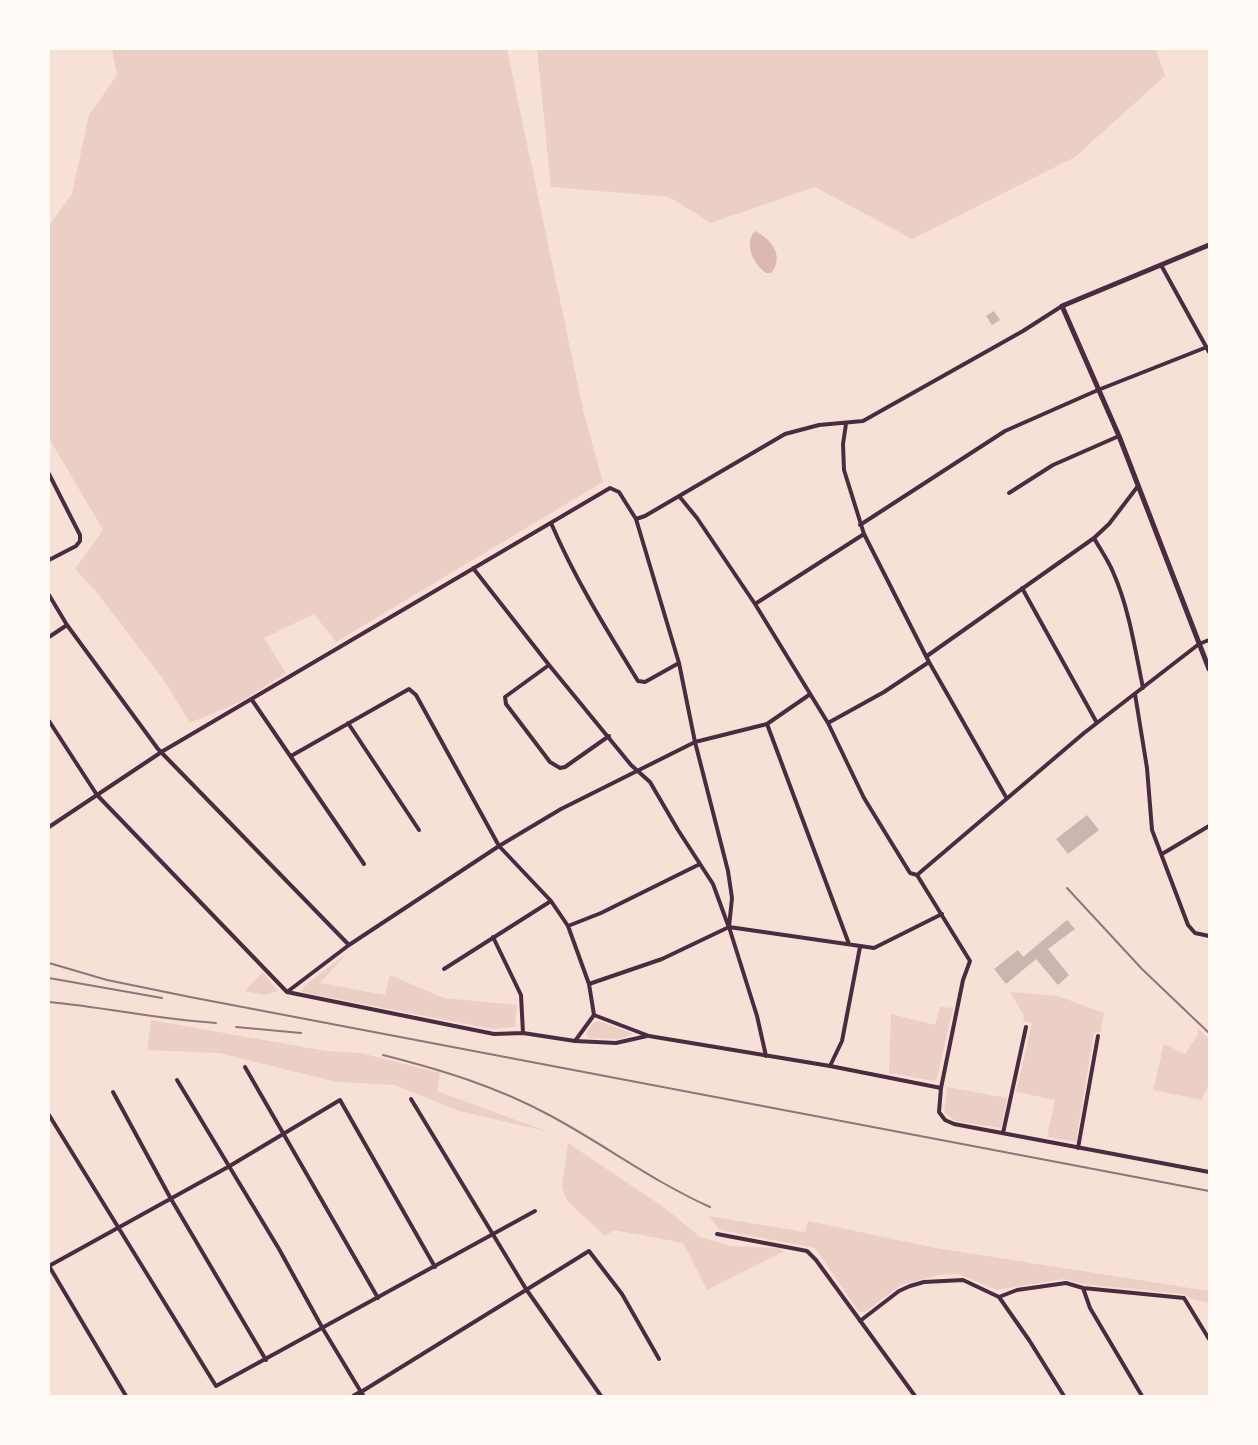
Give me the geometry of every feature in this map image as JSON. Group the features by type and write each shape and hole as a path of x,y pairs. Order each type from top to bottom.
{"street":[{"path":"636,519 646,516 785,434 819,425 863,421 1023,331 1062,306 1209,245"},
{"path":"1161,265 1209,352"},
{"path":"1062,306 1119,436 1209,669"},
{"path":"860,525 1005,431 1098,390 1207,348"},
{"path":"846,424 843,444 844,470 860,525 929,662 1006,797"},
{"path":"1009,493 1053,465 1119,436"},
{"path":"49,474 80,535 80,541 76,546 49,560"},
{"path":"927,656 1094,538 1109,524 1138,486"},
{"path":"49,827 162,752 610,488 619,492 636,519 679,663 695,742 728,872 732,898 729,927"},
{"path":"679,496 698,518 755,604 828,724 864,798 910,874 917,875 994,810 1006,797 1096,723 1199,644 1209,640"},
{"path":"551,523 568,561 603,625 638,681 645,682 679,663"},
{"path":"755,604 864,534"},
{"path":"1094,538 1113,570 1120,590 1134,643 1143,688"},
{"path":"473,568 631,765 650,782 713,884 729,927 757,1016 766,1056"},
{"path":"1022,588 1096,723"},
{"path":"49,595 67,625 152,741 349,945"},
{"path":"49,638 67,625"},
{"path":"828,724 884,692 929,662"},
{"path":"549,665 505,697 506,704 550,762 560,768 565,767 609,736"},
{"path":"291,756 409,690 421,703 499,846 551,901 568,926 589,984 594,1015 575,1041"},
{"path":"1135,694 1147,768 1152,830 1188,925 1195,933 1209,936"},
{"path":"288,992 349,945 499,846 561,810 695,742 767,724 809,695"},
{"path":"252,700 364,864"},
{"path":"49,721 97,795 288,992 494,1034 523,1033 575,1041 616,1043 649,1036"},
{"path":"348,723 419,830"},
{"path":"767,724 849,944"},
{"path":"1162,854 1209,826"},
{"path":"568,926 601,913 700,864"},
{"path":"917,875 970,961 963,980 941,1088 939,1112 945,1120 1078,1148 1209,1172"},
{"path":"444,969 551,901"},
{"path":"589,984 662,959 729,927 874,948 942,914"},
{"path":"493,938 521,995 523,1033"},
{"path":"830,1066 842,1042 860,947"},
{"path":"594,1015 649,1036 830,1066 941,1088"},
{"path":"1003,1133 1026,1028"},
{"path":"1078,1148 1098,1036"},
{"path":"245,1067 378,1298"},
{"path":"177,1080 279,1250 362,1394"},
{"path":"113,1092 171,1199 266,1360"},
{"path":"410,1099 435,1135 526,1289 600,1396"},
{"path":"126,1396 49,1266 228,1167 340,1100 435,1267"},
{"path":"49,1115 216,1386 535,1211"},
{"path":"717,1234 806,1251 816,1260 915,1396"},
{"path":"354,1396 362,1394 589,1251 622,1294 659,1359"},
{"path":"860,1321 899,1291 924,1282 964,1280 999,1297 1064,1396"},
{"path":"999,1297 1017,1290 1066,1282 1083,1288 1184,1298 1209,1339"},
{"path":"1083,1288 1090,1308 1142,1396"}],"shaded area":[{"path":"112,49 507,49 584,414 603,482 336,642 314,614 264,638 286,673 242,701 190,723 164,680 97,593 75,569 103,530 49,438 49,226 72,194 89,115 117,75"},
{"path":"537,49 1156,49 1165,76 1075,157 912,239 815,187 711,223 669,197 551,187"},
{"path":"755,231 771,243 776,254 777,260 771,273 766,273 754,260 750,242"},
{"path":"347,953 320,983 385,995 390,975 444,998 517,1005 515,1027 492,1029 302,992 304,986"},
{"path":"263,972 278,991 264,995 245,991"},
{"path":"1010,992 1058,996 1104,1013 1101,1032 1094,1033 1076,1142 1047,1137 1055,1100 1016,1092 1032,1023 1023,1021 1024,1016"},
{"path":"940,1007 953,1008 937,1079 934,1081 889,1073 891,1014 935,1025"},
{"path":"151,1020 326,1051 361,1053 440,1073 437,1091 546,1131 459,1111 395,1085 337,1082 219,1053 147,1050"},
{"path":"598,1021 634,1034 618,1039 588,1038 586,1033 593,1023"},
{"path":"1198,1028 1209,1039 1209,1085 1201,1100 1153,1090 1164,1044 1185,1054 1198,1034"},
{"path":"947,1087 1007,1098 1001,1128 955,1121 944,1112"},
{"path":"568,1143 665,1208 700,1237 732,1246 779,1248 783,1252 707,1290 683,1243 614,1230 605,1236 567,1201 562,1187"},
{"path":"708,1216 805,1232 808,1221 936,1248 1209,1291 1209,1303 1192,1299 1183,1294 1083,1284 1064,1279 997,1290 958,1274 939,1275 901,1285 865,1312 859,1312 815,1248 720,1230"}],"building":[{"path":"994,311 1000,320 992,325 986,316"},
{"path":"1087,815 1099,830 1068,854 1056,839"},
{"path":"1067,920 1075,929 1048,949 1069,975 1058,985 1036,959 1006,984 994,969 1018,950 1023,957"}],"railway":[{"path":"1067,888 1142,969 1209,1033"},
{"path":"49,963 107,980 190,997 1209,1191"},
{"path":"49,978 162,998"},
{"path":"49,1002 216,1023"},
{"path":"236,1027 301,1033"},
{"path":"383,1055 469,1080 511,1096 571,1127 649,1175 710,1207"}]}
